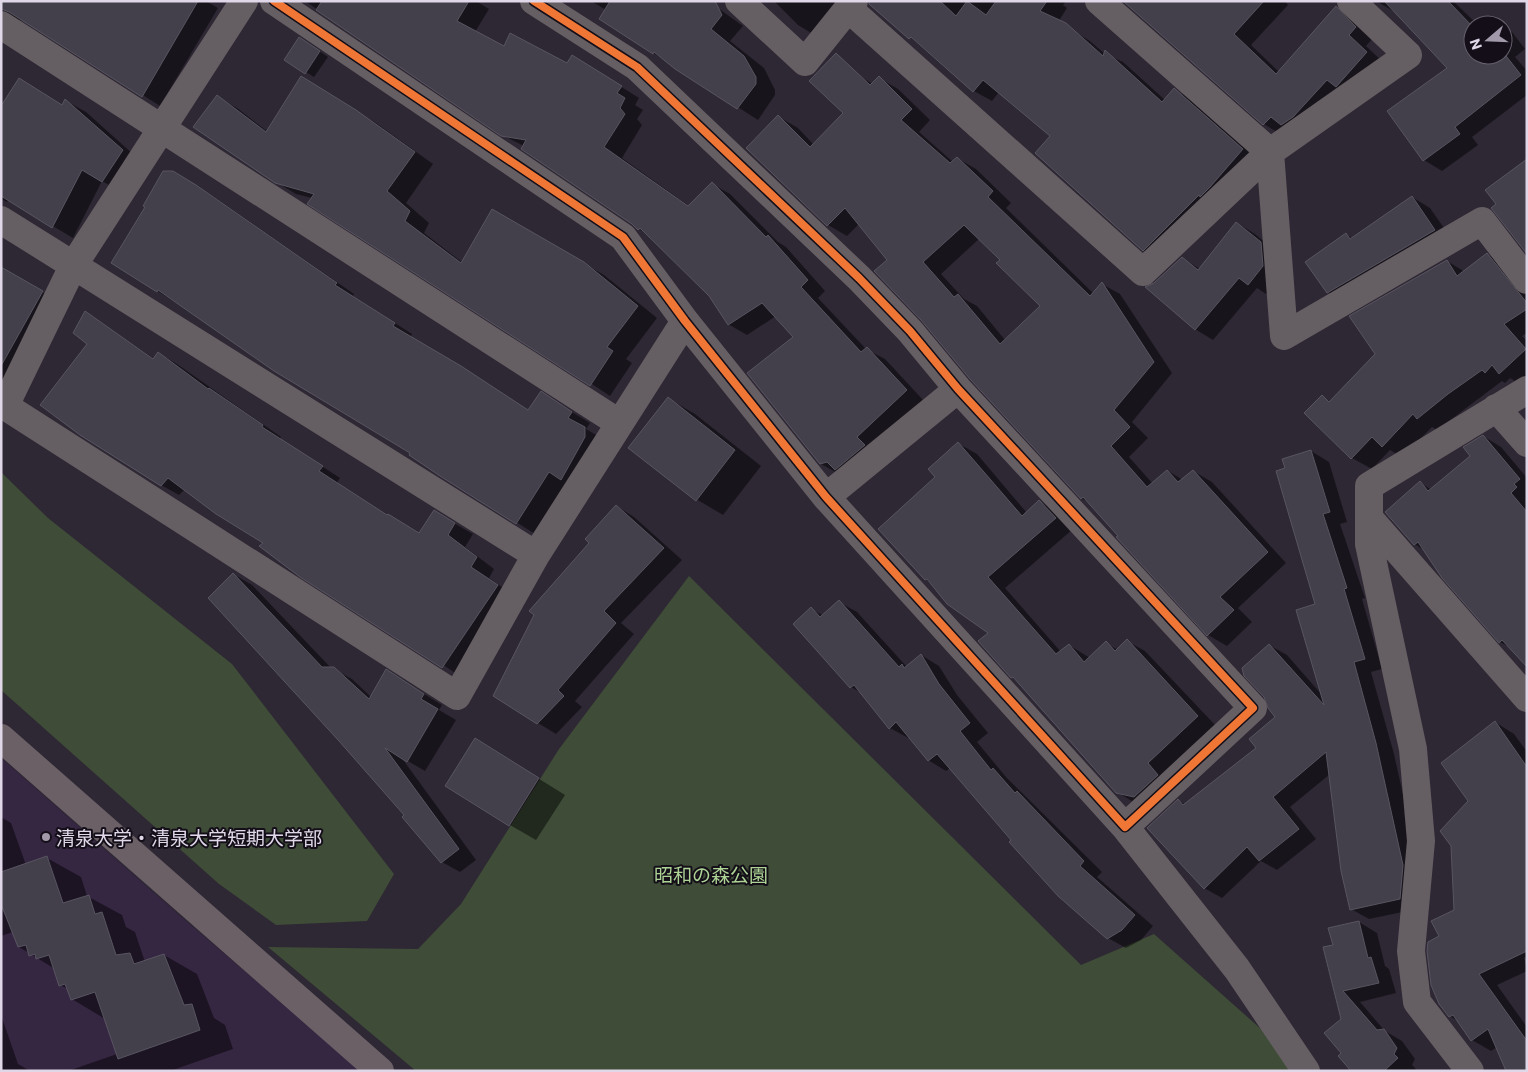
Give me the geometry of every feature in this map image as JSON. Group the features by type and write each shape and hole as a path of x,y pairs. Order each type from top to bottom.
{"street":[{"path":"244,1 73,266 5,406 458,696 536,555 685,321"},
{"path":"274,1 623,237 685,321 826,497 1125,827 1238,969 1306,1071"},
{"path":"534,1 637,67 859,278 910,331 958,389 1253,708 1125,827"},
{"path":"739,1 805,62 852,5 1143,272 1270,152 1408,55 1351,1"},
{"path":"1099,1 1270,152 1284,336 1482,221 1527,280"},
{"path":"1,25 620,423"},
{"path":"1,220 536,555"},
{"path":"826,497 958,389"},
{"path":"1470,1071 1417,1002 1411,951 1421,841 1413,749 1369,544 1369,486 1527,390"},
{"path":"1496,408 1527,443"},
{"path":"1369,518 1527,698"},
{"path":"1,738 380,1071"}],"shaded area":[{"name":"清泉大学・清泉大学短期大学部","path":"1,758 180,916 361,1071 1,1071"}],"green space":[{"path":"1,472 48,518 232,664 394,874 367,921 276,925 219,884 1,690"},
{"name":"昭和の森公園","path":"689,576 1081,965 1154,934 1288,1053 1296,1071 416,1071 268,947 418,949 461,904 559,749"}],"building":[{"path":"1,1 198,1 142,97 9,12 1,9"},
{"path":"322,1 469,1 457,21 504,46 510,33 567,63 572,55 622,86 617,93 625,98 620,108 625,114 604,147 688,206 712,182 766,237 768,235 808,280 801,287 861,352 867,347 907,390 857,437 865,445 835,470 827,462 820,464 747,373 793,337 762,303 728,325 709,296 640,228 638,230 632,224 521,149 526,140 501,136 316,10"},
{"path":"610,1 715,1 722,15 711,29 744,56 756,77 756,84 737,109 675,69 654,52 653,54 599,19"},
{"path":"869,1 940,1 956,16 967,1 986,15 996,1 1047,1 1040,11 1066,23 1103,56 1105,50 1162,102 1174,88 1243,149 1210,187 1200,197 1199,195 1143,251 1035,153 1050,136 983,80 973,92 911,37 909,39 869,4"},
{"path":"1123,1 1264,1 1234,34 1276,74 1336,6 1356,27 1349,35 1367,52 1336,87 1327,80 1293,117 1281,125 1271,117 1263,125"},
{"path":"1384,1 1448,1 1463,17 1463,65 1513,65 1521,75 1455,127 1460,134 1423,161 1387,111 1447,68"},
{"path":"299,37 320,51 305,74 284,60"},
{"path":"836,53 870,85 879,76 912,109 901,120 950,163 957,157 993,191 988,197 1090,296 1102,282 1154,362 1114,410 1130,427 1111,446 1147,487 1167,470 1178,482 1193,470 1268,552 1220,597 1234,610 1207,636 1116,537 1118,536 1083,497 1081,499 970,379 921,320 874,271 887,260 845,208 827,226 746,148 778,115 810,147 843,113 809,81","holes":["964,225 1000,260 996,263 1040,306 1000,344 958,294 954,297 923,262"]},
{"path":"301,76 356,110 415,152 387,191 410,211 405,221 461,263 492,209 584,262 638,306 607,347 613,351 590,386 307,204 314,194 275,183 193,127 217,95 266,132"},
{"path":"19,78 62,105 65,99 123,150 102,182 82,170 52,228 1,196 1,106"},
{"path":"1527,159 1527,254 1491,208 1496,204 1485,190"},
{"path":"163,171 173,171 196,185 337,283 335,285 395,323 393,326 461,366 528,410 541,391 572,412 568,418 585,427 585,437 561,480 549,472 516,524 440,476 409,455 410,453 274,371 158,290 157,292 111,263 145,207 143,206"},
{"path":"1412,196 1435,230 1327,293 1305,262 1346,233 1350,239"},
{"path":"1236,222 1261,242 1263,266 1248,285 1239,278 1195,330 1145,287 1154,283 1182,257 1198,270"},
{"path":"1487,253 1527,303 1527,309 1504,324 1526,349 1499,374 1492,365 1485,373 1482,370 1417,419 1413,414 1382,447 1372,437 1351,459 1304,413 1322,395 1329,402 1375,354 1349,316 1447,260 1457,276"},
{"path":"1,267 43,291 1,366"},
{"path":"85,311 153,359 158,352 208,389 263,425 262,427 323,466 319,471 387,515 419,533 434,510 455,523 448,535 477,557 471,567 498,585 442,668 300,577 259,546 263,543 216,514 168,478 161,486 80,435 40,405 87,344 73,333"},
{"path":"668,397 735,450 696,501 628,448"},
{"path":"1483,435 1520,479 1514,484 1517,487 1511,493 1527,512 1527,667 1502,640 1499,643 1442,578 1418,542 1414,545 1385,512 1420,481 1428,491 1470,456 1463,447"},
{"path":"958,442 1022,516 1039,500 1056,518 988,577 1056,654 1069,644 1084,662 1106,641 1115,651 1127,639 1198,716 1148,763 1158,775 1134,797 1116,793 1013,677 1011,678 978,641 988,633 947,604 927,579 925,580 878,529 935,477 928,469"},
{"path":"1311,450 1330,512 1323,514 1347,588 1344,589 1365,659 1354,662 1376,743 1403,865 1400,899 1350,910 1341,871 1326,752 1273,797 1299,829 1259,861 1247,847 1204,889 1147,828 1178,799 1183,805 1256,748 1249,739 1275,717 1268,708 1264,697 1244,676 1242,668 1269,644 1324,705 1296,610 1315,604 1276,471 1285,468 1282,459"},
{"path":"616,505 664,548 604,611 616,623 558,690 564,696 537,724 493,696 534,615 529,611 589,543 585,539"},
{"path":"233,573 322,667 334,667 369,699 386,669 424,694 421,699 438,709 407,762 385,748 459,849 441,863 402,817 404,815 339,741 208,598"},
{"path":"839,600 899,667 902,664 904,668 921,654 939,684 970,723 960,731 991,770 993,768 1015,793 1017,791 1084,861 1080,866 1135,915 1122,930 1107,939 1058,896 1009,842 1011,840 937,754 928,761 896,722 889,729 854,685 850,688 793,624 811,607 820,617"},
{"path":"1495,721 1527,767 1527,951 1479,974 1527,1041 1527,1071 1506,1071 1488,1029 1471,1041 1453,1015 1449,1017 1439,1004 1431,985 1427,951 1428,942 1439,936 1431,921 1454,910 1451,846 1440,831 1468,801 1441,763"},
{"path":"475,738 539,778 509,826 445,786"},
{"path":"47,856 63,903 89,895 95,914 102,912 116,955 130,953 134,964 164,954 184,1005 192,1004 200,1030 118,1059 95,992 71,1000 65,984 59,986 49,955 36,959 35,954 29,956 26,945 18,947 1,904 1,872"},
{"path":"1359,921 1368,958 1371,957 1379,983 1343,991 1377,1030 1384,1029 1397,1048 1394,1054 1398,1058 1384,1071 1351,1071 1338,1056 1341,1053 1324,1033 1341,1019 1323,947 1333,945 1328,928"}],"cycle path":[{"path":"274,1 623,237 685,321 826,497 1125,827 1253,708 958,389 910,331 859,278 637,67 534,1"}],"place":[{"name":"清泉大学・清泉大学短期大学部","path":"46,837"}]}
